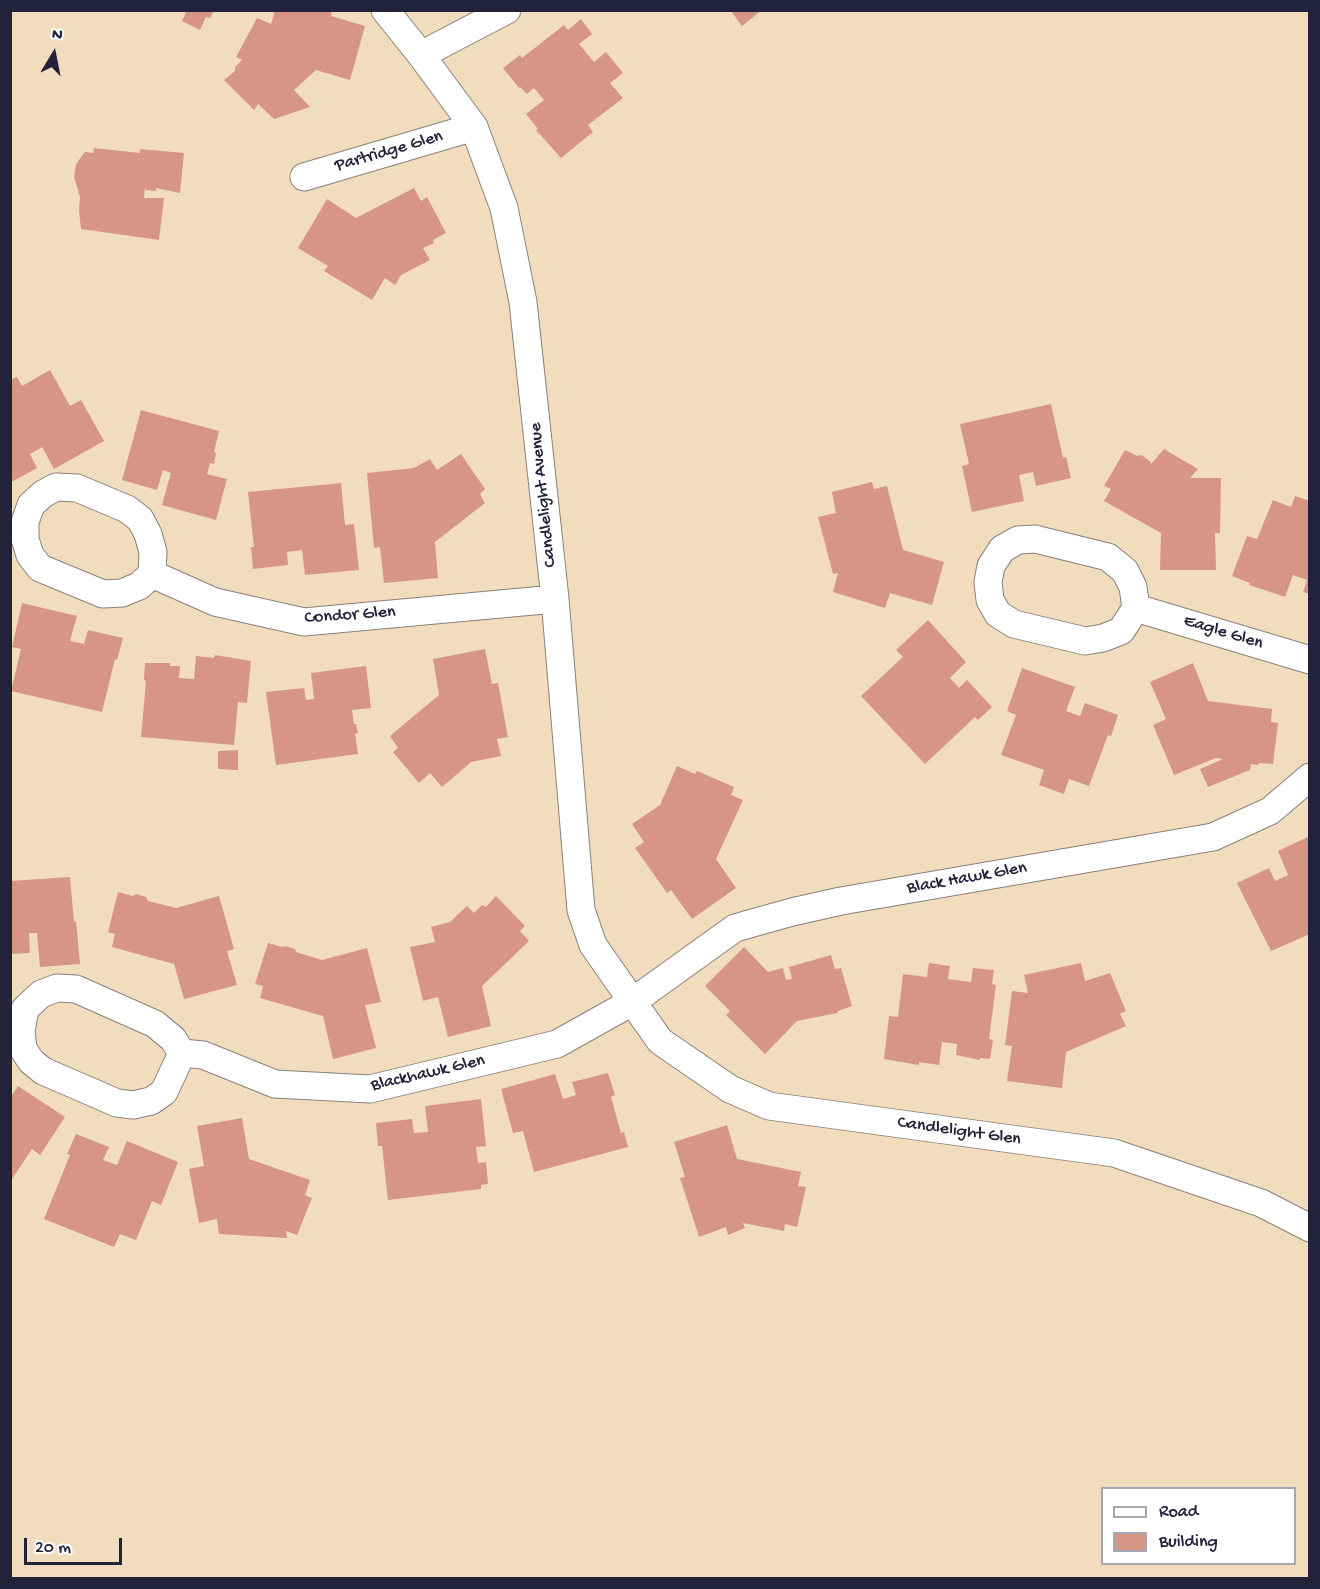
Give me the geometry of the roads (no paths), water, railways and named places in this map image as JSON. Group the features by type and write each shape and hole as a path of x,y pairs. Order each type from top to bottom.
{"street":[{"name":"Candlelight Avenue","path":"385,10 474,127 504,208 523,302 555,599 581,910 592,945 632,1002"},
{"path":"421,55 507,10"},
{"name":"Partridge Glen","path":"304,177 474,127"},
{"path":"56,487 77,488 127,509 140,519 148,534 153,552 152,574 139,586 122,593 103,594 40,568 30,555 25,539 25,522 31,505 56,487"},
{"path":"1035,539 1108,557 1125,571 1133,587 1136,608 1120,631 1103,638 1085,640 1014,624 998,614 990,600 988,582 991,566 1002,549 1018,540 1035,539"},
{"name":"Condor Glen","path":"152,574 215,602 304,622 555,599"},
{"name":"Eagle Glen","path":"1136,608 1310,660"},
{"name":"Black Hawk Glen","path":"632,1002 735,928 841,901 1213,837 1270,811 1310,777"},
{"path":"57,988 76,989 155,1024 173,1039 182,1053 164,1092 151,1101 134,1105 117,1103 43,1071 31,1061 23,1049 21,1031 25,1009 41,994 57,988"},
{"name":"Blackhawk Glen","path":"182,1053 203,1055 275,1084 370,1089 558,1044 632,1002"},
{"name":"Candlelight Glen","path":"632,1002 660,1041 730,1089 769,1106 1114,1153 1261,1203 1310,1228"}]}
